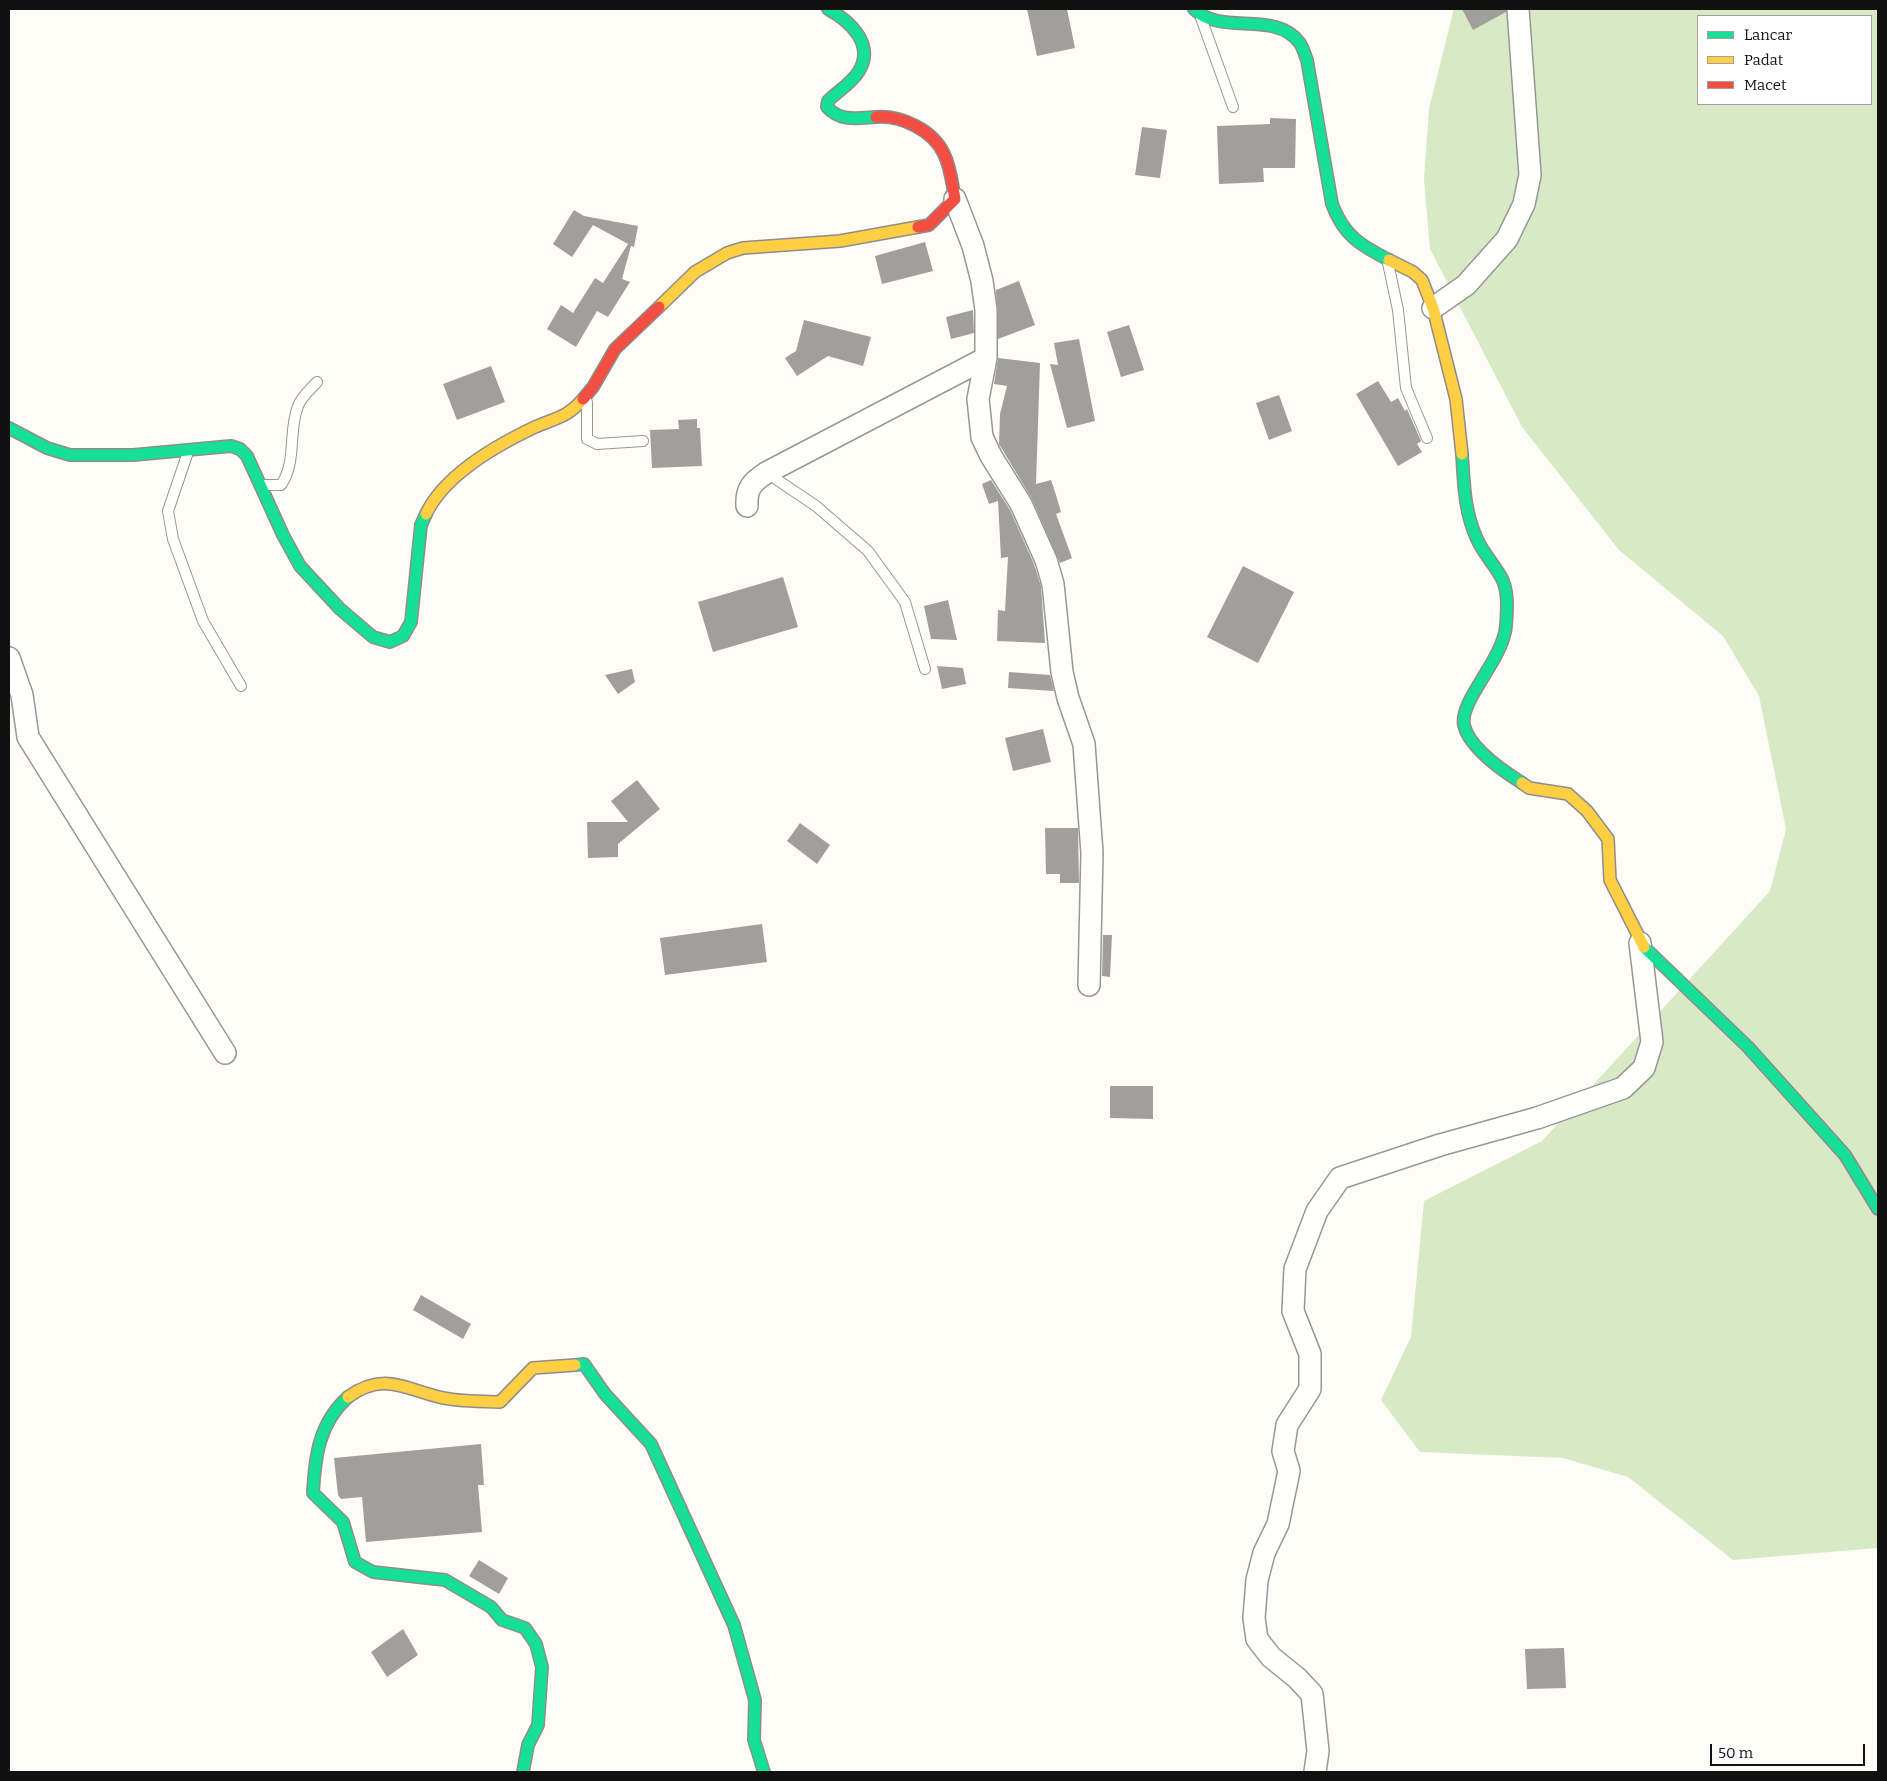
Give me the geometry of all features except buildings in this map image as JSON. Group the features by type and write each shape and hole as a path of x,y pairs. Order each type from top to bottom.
{"street":[{"path":"828,9 852,25 860,36 865,52 861,69 828,101 827,107 831,114 842,118 888,117 912,123 944,152 955,199 973,246 982,281 986,310 986,358 978,399 982,437 991,456 1021,504 1046,560 1053,584 1062,672 1068,698 1084,744 1092,853 1089,985"},
{"path":"1433,308 1466,285 1507,239 1524,204 1530,175 1518,9"},
{"path":"1197,12 1219,21 1251,23 1283,30 1299,42 1307,60 1324,168 1332,204 1339,223 1354,239 1413,272 1422,280 1433,308 1456,399 1461,435 1465,506 1477,540 1502,578 1506,590 1506,627 1500,651 1466,706 1464,724 1470,741 1504,772 1529,788 1568,794 1587,811 1608,839 1610,880 1640,943 1652,1042 1644,1068 1623,1088 1537,1118 1440,1145 1340,1178 1317,1211 1295,1269 1293,1311 1310,1354 1310,1389 1287,1425 1283,1451 1289,1471 1278,1524 1264,1553 1257,1580 1254,1618 1257,1639 1271,1657 1298,1678 1312,1694 1318,1751 1316,1772"},
{"path":"9,428 25,434 41,445 61,453 118,456 188,452 231,446 240,449 247,456 262,485 300,566 347,614 373,637 390,642 404,636 411,622 421,525 438,495 468,465 534,428 572,412 587,395 615,349 695,272 727,253 764,244 796,245 840,241 929,226 955,199"},
{"path":"747,506 746,496 749,487 766,473 986,358"},
{"path":"9,658 22,695 28,737 225,1053"},
{"path":"1640,943 1748,1047 1832,1140 1845,1155 1878,1209"},
{"path":"523,1772 528,1745 538,1725 542,1668 536,1644 525,1628 502,1620 491,1607 445,1580 373,1572 355,1562 343,1522 313,1493 317,1450 326,1425 341,1403 365,1387 381,1383 441,1397 500,1402 533,1368 584,1364 605,1394 651,1444 734,1624 755,1700 754,1740 764,1772"}],"lane":[{"path":"1197,12 1233,107"},
{"path":"1387,259 1398,310 1406,388 1428,438"},
{"path":"262,485 281,485 287,476 294,418 299,403 317,382"},
{"path":"587,395 587,439 597,444 643,441"},
{"path":"188,452 168,511 173,539 203,621 241,686"},
{"path":"766,473 816,506 868,551 905,602 925,670"}],"green space":[{"path":"1454,9 1878,9 1878,1548 1733,1560 1628,1477 1563,1458 1420,1452 1381,1400 1411,1337 1424,1201 1542,1141 1770,891 1786,829 1759,696 1723,636 1619,550 1522,427 1430,249 1424,179 1429,109"}],"traffic: fast":[{"path":"828,9 844,20 858,34 864,52 859,71 849,83 828,101 827,107 832,112 843,117 876,117"},
{"path":"1194,9 1205,17 1218,21 1276,27 1288,33 1299,42 1307,60 1332,204 1342,224 1354,238 1389,260"},
{"path":"9,428 47,448 70,455 133,455 231,446 240,449 247,456 283,535 300,566 340,609 373,637 390,642 403,636 411,622 421,525 426,514"},
{"path":"1462,454 1465,497 1469,518 1479,544 1504,582 1507,607 1503,639 1468,704 1464,715 1464,725 1467,734 1480,750 1522,783"},
{"path":"1644,947 1748,1047 1845,1155 1878,1209"},
{"path":"575,1365 584,1364 605,1394 651,1444 734,1625 755,1700 754,1740 764,1772"},
{"path":"348,1397 338,1407 320,1441 315,1466 313,1493 343,1522 355,1562 373,1572 445,1580 491,1607 502,1620 525,1628 536,1644 542,1667 538,1725 528,1745 523,1772"}],"traffic: slow":[{"path":"659,307 695,272 727,253 743,248 840,241 918,227"},
{"path":"1389,260 1413,272 1422,280 1433,308 1456,399 1462,454"},
{"path":"426,514 446,486 473,462 520,434 567,413 583,399"},
{"path":"1522,783 1529,788 1568,794 1587,811 1608,839 1610,880 1644,947"},
{"path":"348,1397 360,1389 372,1385 393,1384 446,1399 500,1402 533,1368 575,1365"}],"traffic: jam":[{"path":"876,117 896,119 924,131 939,145 946,159 955,199 929,225 918,227"},
{"path":"583,399 593,387 615,349 659,307"}]}
